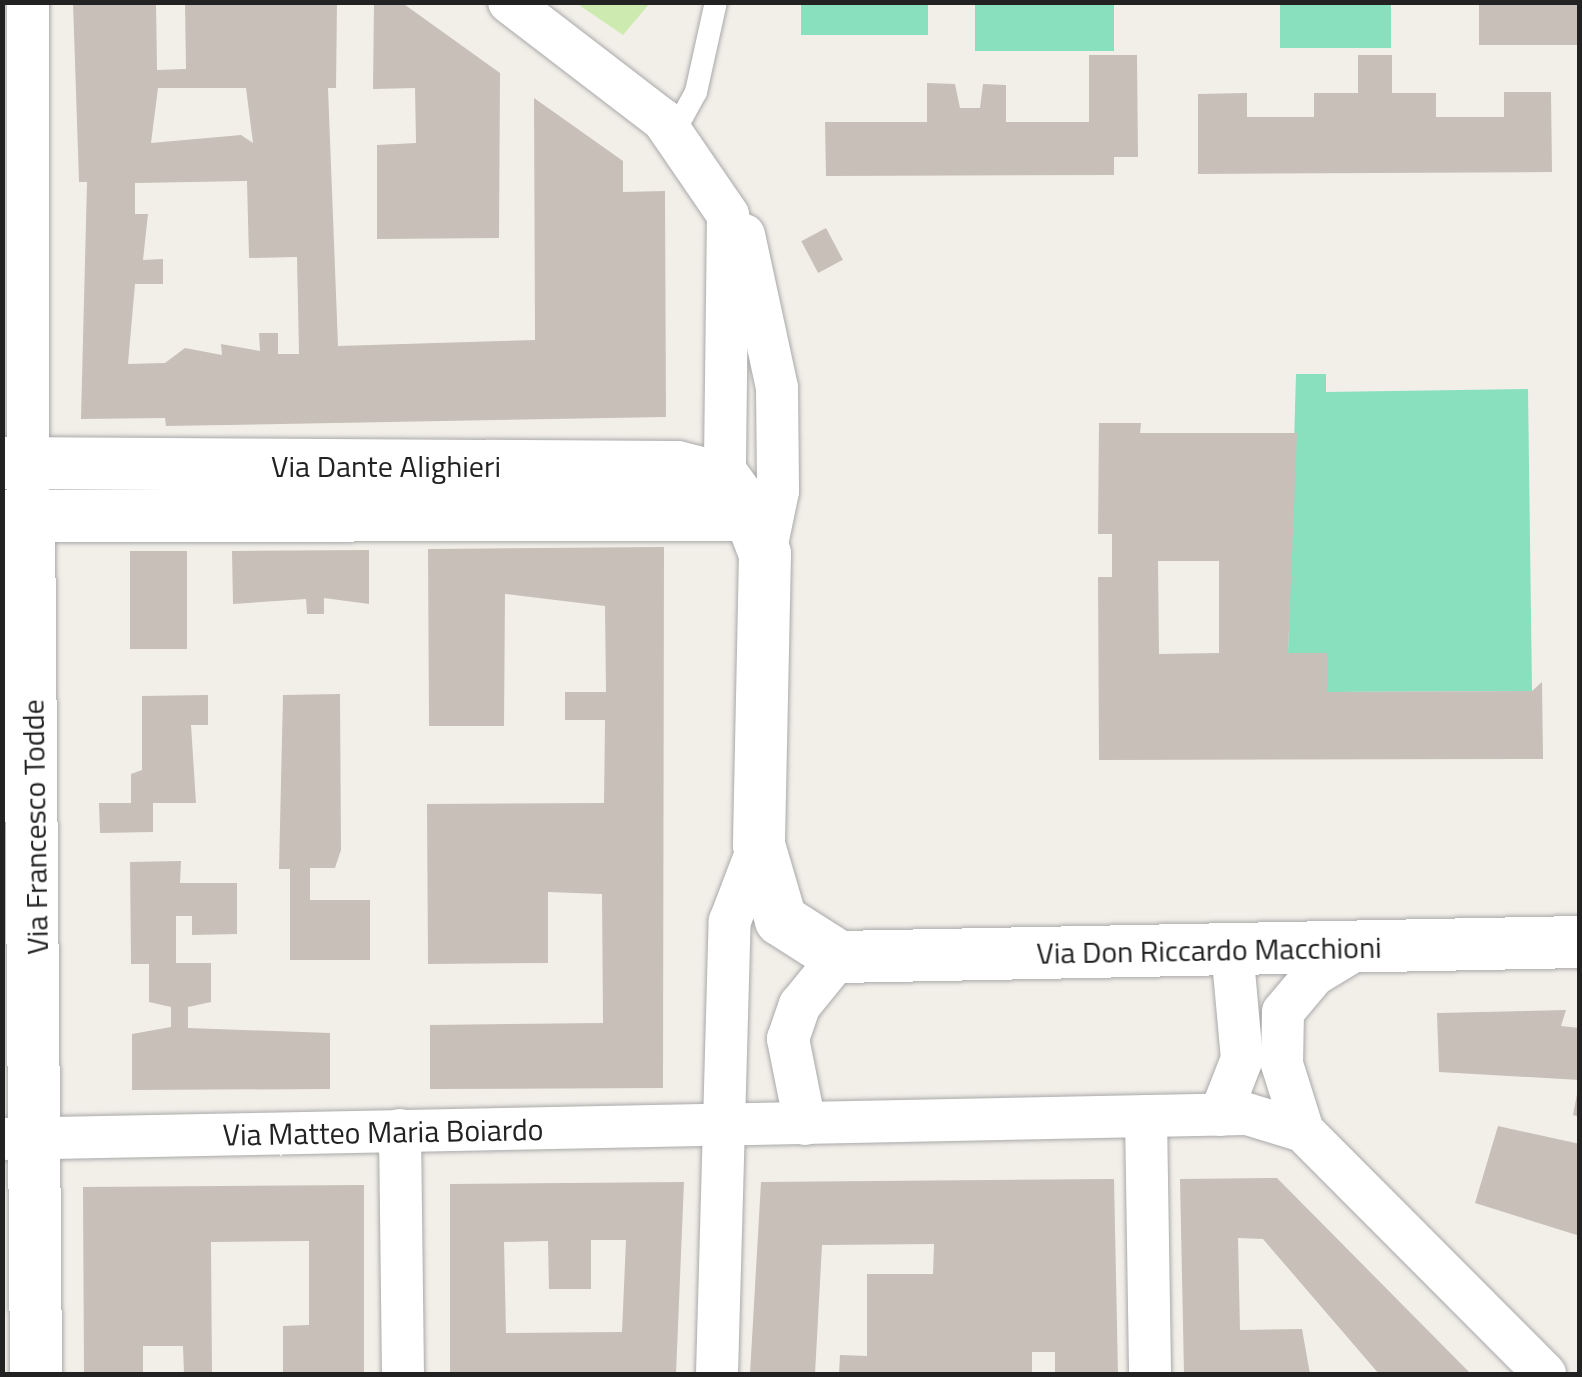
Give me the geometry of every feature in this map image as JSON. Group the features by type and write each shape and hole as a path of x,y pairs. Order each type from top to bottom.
{"street":[{"path":"16,516 16,129 28,2"},
{"path":"509,2 686,146 746,237 774,363 778,491 747,516"},
{"path":"728,215 747,516 759,846 781,920 839,957 800,1004 788,1038 805,1124"},
{"name":"Via Dante Alighieri","path":"14,464 668,467 747,516"},
{"name":"Via Dante Alighieri","path":"16,516 747,516"},
{"name":"Via Francesco Todde","path":"16,516 25,1356"},
{"path":"717,1374 730,921 759,846"},
{"name":"Via Don Riccardo Macchioni","path":"839,957 1580,942"},
{"path":"1360,947 1314,975 1283,1012 1282,1064 1303,1131 1545,1374"},
{"path":"1220,1115 1242,1058 1232,950"},
{"name":"Via Matteo Maria Boiardo","path":"21,1139 1220,1115 1303,1131"},
{"path":"1146,1116 1150,1374"},
{"path":"400,1130 402,1374"}],"lane":[{"path":"686,146 716,2"}],"green space":[{"path":"576,3 650,3 623,35"},
{"path":"801,3 928,3 928,35 801,35"},
{"path":"975,3 1114,3 1114,51 975,51"},
{"path":"1280,3 1391,3 1391,48 1280,48"},
{"path":"1296,374 1326,374 1326,392 1528,389 1532,691 1327,692 1327,653 1288,653"}],"building":[{"path":"73,2 156,2 157,70 186,69 185,2 337,2 336,88 328,88 338,346 535,340 534,98 623,161 623,192 665,191 666,417 166,426 165,418 81,419 87,182 79,182","holes":["158,88 246,88 253,143 241,135 151,143","247,181 249,258 297,257 299,354 278,354 278,333 259,333 260,351 221,344 222,355 185,348 165,363 128,364 135,284 163,284 163,259 143,260 148,214 135,214 135,183"]},
{"path":"374,2 401,2 500,73 499,238 377,239 377,145 416,143 415,88 373,89"},
{"path":"1479,2 1580,2 1580,45 1479,45"},
{"path":"1089,55 1137,55 1138,157 1114,157 1114,175 826,176 825,122 927,122 927,83 955,84 960,108 980,108 983,84 1006,85 1006,122 1089,122"},
{"path":"1358,55 1392,55 1392,93 1436,93 1436,117 1504,117 1504,92 1551,92 1552,172 1198,174 1198,94 1247,93 1247,117 1314,117 1314,93 1358,93"},
{"path":"826,228 843,260 818,273 801,241"},
{"path":"1099,423 1141,423 1140,433 1297,433 1288,653 1327,653 1327,692 1532,691 1542,682 1543,759 1099,760 1098,577 1112,577 1112,534 1098,534","holes":["1158,561 1219,561 1219,653 1159,654"]},
{"path":"664,547 663,1088 430,1089 430,1025 603,1023 602,894 548,892 548,963 428,964 427,804 604,803 605,720 565,720 565,692 606,692 605,606 505,594 504,726 429,726 428,549"},
{"path":"369,550 369,604 324,598 324,614 307,614 306,599 233,604 232,551"},
{"path":"130,551 187,551 187,649 130,649"},
{"path":"340,694 341,850 335,868 310,868 310,900 370,900 370,960 290,960 290,869 279,869 283,695"},
{"path":"208,695 208,725 191,725 196,803 153,803 153,832 100,833 99,803 131,803 131,774 142,770 142,696"},
{"path":"181,861 180,883 237,883 237,934 192,935 192,916 176,916 176,963 211,963 211,1002 188,1007 188,1028 330,1033 330,1089 132,1090 132,1034 171,1027 171,1007 149,1002 149,964 131,964 130,862"},
{"path":"1566,1010 1561,1026 1580,1028 1580,1080 1439,1072 1437,1013"},
{"path":"1580,1089 1580,1117 1573,1115"},
{"path":"1498,1126 1580,1144 1580,1236 1475,1203"},
{"path":"1277,1178 1471,1374 1379,1374 1263,1239 1238,1238 1240,1330 1302,1329 1310,1374 1184,1374 1180,1179"},
{"path":"1114,1179 1118,1374 1055,1374 1055,1352 1032,1352 1032,1374 839,1374 840,1355 867,1356 867,1274 933,1274 934,1244 822,1245 815,1374 750,1374 761,1182"},
{"path":"684,1182 676,1374 450,1374 450,1184","holes":["591,1240 626,1240 622,1332 506,1333 504,1242 548,1241 549,1289 591,1289"]},
{"path":"364,1185 364,1374 283,1374 283,1326 309,1325 309,1241 211,1242 212,1374 184,1374 183,1346 143,1346 143,1374 84,1374 83,1187"}]}
